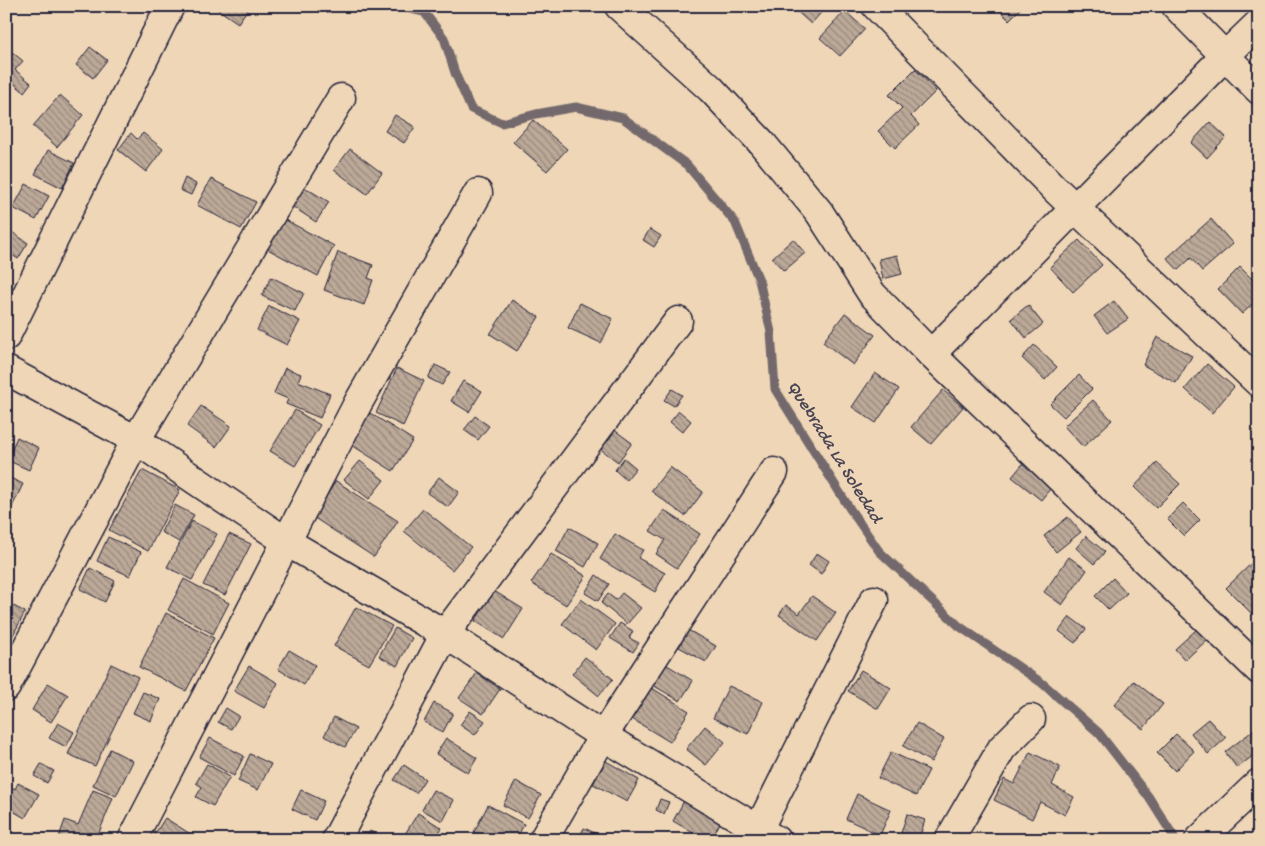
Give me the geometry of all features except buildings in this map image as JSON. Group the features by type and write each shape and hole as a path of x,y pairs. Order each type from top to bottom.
{"street":[{"path":"6,336 170,6"},
{"path":"619,6 711,89 761,142 819,212 872,294 931,354 1259,670"},
{"path":"876,6 1075,208 1259,383"},
{"path":"1176,6 1259,90"},
{"path":"931,354 1259,23"},
{"path":"6,687 136,440 341,98"},
{"path":"132,840 358,402 478,192"},
{"path":"336,840 445,634 678,321"},
{"path":"6,370 136,440 287,542 445,634 762,837 874,600"},
{"path":"543,840 603,736 774,472"},
{"path":"948,840 1002,748 1031,719"},
{"path":"1200,839 1259,783"}],"waterway":[{"name":"Quebrada La Soledad","path":"397,6 424,12 444,38 455,73 471,109 502,123 536,114 576,107 623,118 687,165 735,222 759,280 771,332 775,389 850,509 879,551 959,626 1042,683 1099,733 1148,796 1176,840"}]}
